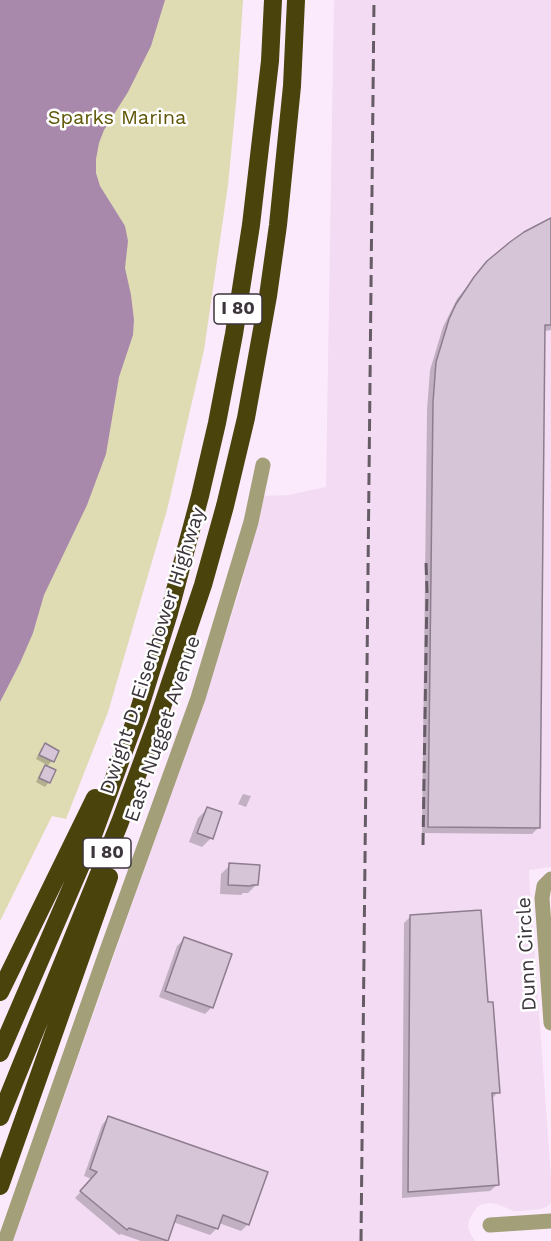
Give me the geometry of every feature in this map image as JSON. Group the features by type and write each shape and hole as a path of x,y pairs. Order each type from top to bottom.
{"highway":[{"name":"Dwight D. Eisenhower Highway","path":"0,1053 88,849 138,713 169,613 200,496 234,334 251,225 270,61 273,0"},
{"name":"Dwight D. Eisenhower Highway","path":"0,1117 120,822 203,585 225,506 246,418 278,225 292,86 296,0"},
{"path":"0,1186 127,827 158,746 190,648 203,585"},
{"path":"0,992 89,812 148,649 169,613"}],"street":[{"name":"East Nugget Avenue","path":"5,1241 198,698 251,522 263,465"},
{"name":"Dunn Circle","path":"549,881 542,898 551,1023"},
{"path":"490,1225 551,1221"}],"shaded area":[{"path":"0,0 165,0 151,46 128,92 104,130 96,159 96,173 100,186 125,226 128,241 125,268 134,320 133,335 119,377 106,454 87,505 44,595 33,633 0,702"},
{"path":"334,0 551,0 551,867 529,870 529,876 551,1202 541,1209 520,1211 497,1204 482,1204 476,1208 469,1220 468,1227 475,1241 13,1241 200,712 240,589 263,496 289,495 326,487"}],"green space":[{"name":"Sparks Marina","path":"0,0 243,0 228,185 204,350 167,510 108,712 66,819 52,816 0,921"}],"building":[{"path":"551,218 551,325 545,325 540,828 428,827 433,402 436,362 449,319 474,277 487,261 510,242"},
{"path":"45,743 59,751 54,762 39,755"},
{"path":"45,765 56,770 50,783 39,778"},
{"path":"207,807 222,812 213,839 197,833"},
{"path":"229,863 260,865 258,885 228,885"},
{"path":"481,910 488,1002 493,1002 500,1093 492,1093 499,1185 408,1192 410,915"},
{"path":"184,937 232,954 213,1008 165,991"},
{"path":"108,1116 268,1172 249,1225 223,1215 218,1229 177,1215 168,1241 129,1228 127,1230 80,1191 97,1172 90,1169"}],"railway":[{"path":"361,1241 374,0"},
{"path":"423,845 426,562"}]}
